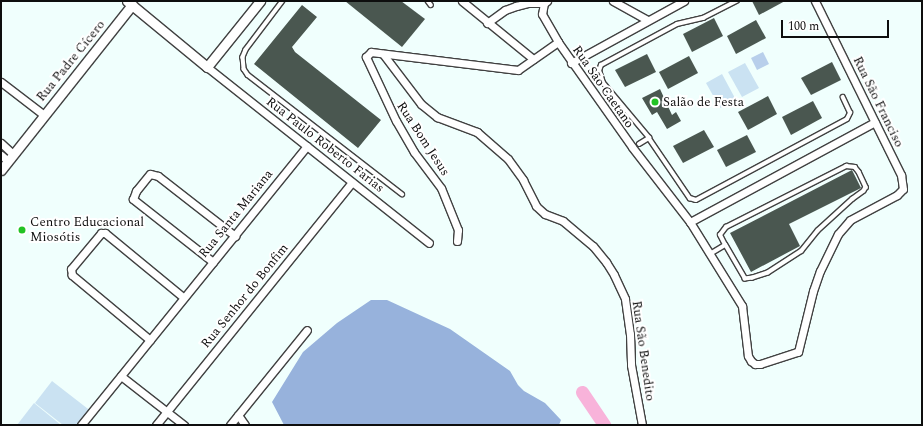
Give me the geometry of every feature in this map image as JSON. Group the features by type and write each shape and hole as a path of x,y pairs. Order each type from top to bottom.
{"street":[{"path":"130,3 206,67 260,1"},
{"path":"462,1 487,23 533,59"},
{"path":"613,1 647,20"},
{"path":"571,63 684,1"},
{"name":"Rua São Franciso","path":"742,306 748,356 751,361 755,364 760,364 798,352 820,271 838,234 850,220 901,192 903,183 901,175 815,1"},
{"path":"487,23 505,10 516,6 528,3 546,2"},
{"path":"546,2 542,9 544,19 558,42"},
{"name":"Rua Padre Cícero","path":"1,170 8,156 44,115 130,3"},
{"name":"Rua São Caetano","path":"371,52 518,70 558,42 571,63 635,145 690,222 742,306"},
{"name":"Rua Bom Jesus","path":"371,52 366,58 367,62 396,121 414,152 440,188 457,226 457,241"},
{"name":"Rua São Benedito","path":"383,54 421,104 437,117 477,132 508,159 523,180 536,206 545,214 563,221 593,246 606,262 614,275 625,300 630,334 631,365 642,425"},
{"name":"Rua Paulo Roberto Farias","path":"206,67 429,243"},
{"name":"Rua Padre Cícero","path":"1,82 44,115"},
{"path":"690,222 875,122"},
{"path":"1,143 8,156"},
{"name":"Rua Santa Mariana","path":"82,425 183,297 235,236 307,146"},
{"path":"213,262 133,199 136,191 150,174 158,176 235,236"},
{"name":"Rua Senhor do Bonfim","path":"156,425 352,182"},
{"path":"150,340 72,275 71,269 101,233 108,234 183,297"},
{"path":"230,425 307,330"},
{"path":"121,376 166,413 184,425"},
{"path":"238,415 245,425"}],"lane":[{"path":"284,1 246,50 243,57 244,69 248,74 402,194"},
{"path":"428,1 432,5"},
{"path":"737,1 703,18 677,24 601,65 599,71 603,83 649,138 690,198 696,200 847,119 850,113 843,98"},
{"path":"635,145 649,138"},
{"path":"846,166 855,167 859,172 866,187 864,191 818,231 802,251 768,273 745,279 725,245 720,235 726,227 846,166"},
{"path":"710,255 725,245"}],"shaded area":[{"path":"763,52 769,64 757,70 751,58"},
{"path":"745,63 759,88 742,97 728,72"},
{"path":"722,74 736,100 720,108 706,83"},
{"path":"371,300 387,300 450,329 510,371 518,385 524,391 545,403 561,420 559,425 284,425 272,402 303,352 337,323"},
{"path":"52,381 92,412 81,425 63,425 35,403"},
{"path":"34,403 61,425 17,425"}],"building":[{"path":"345,1 401,1 425,19 402,47"},
{"path":"752,1 785,1 759,15"},
{"path":"302,5 317,17 292,47 295,52 381,120 358,148 254,64"},
{"path":"714,18 723,36 692,52 683,34"},
{"path":"756,20 766,38 736,54 727,36"},
{"path":"647,54 656,72 625,87 615,70"},
{"path":"689,56 698,73 668,89 659,72"},
{"path":"832,62 841,80 811,95 801,78"},
{"path":"660,89 672,115 676,112 681,121 667,129 657,112 652,115 642,98"},
{"path":"768,96 777,114 748,130 738,112"},
{"path":"813,101 822,118 791,135 782,117"},
{"path":"704,130 714,147 683,163 673,146"},
{"path":"747,135 756,152 726,167 717,150"},
{"path":"852,170 861,188 789,224 800,246 751,272 730,233"}],"waterway":[{"path":"582,392 604,425"}],"place":[{"name":"Salão de Festa","path":"655,102"},
{"name":"Centro Educacional Miosótis","path":"22,230"}]}
